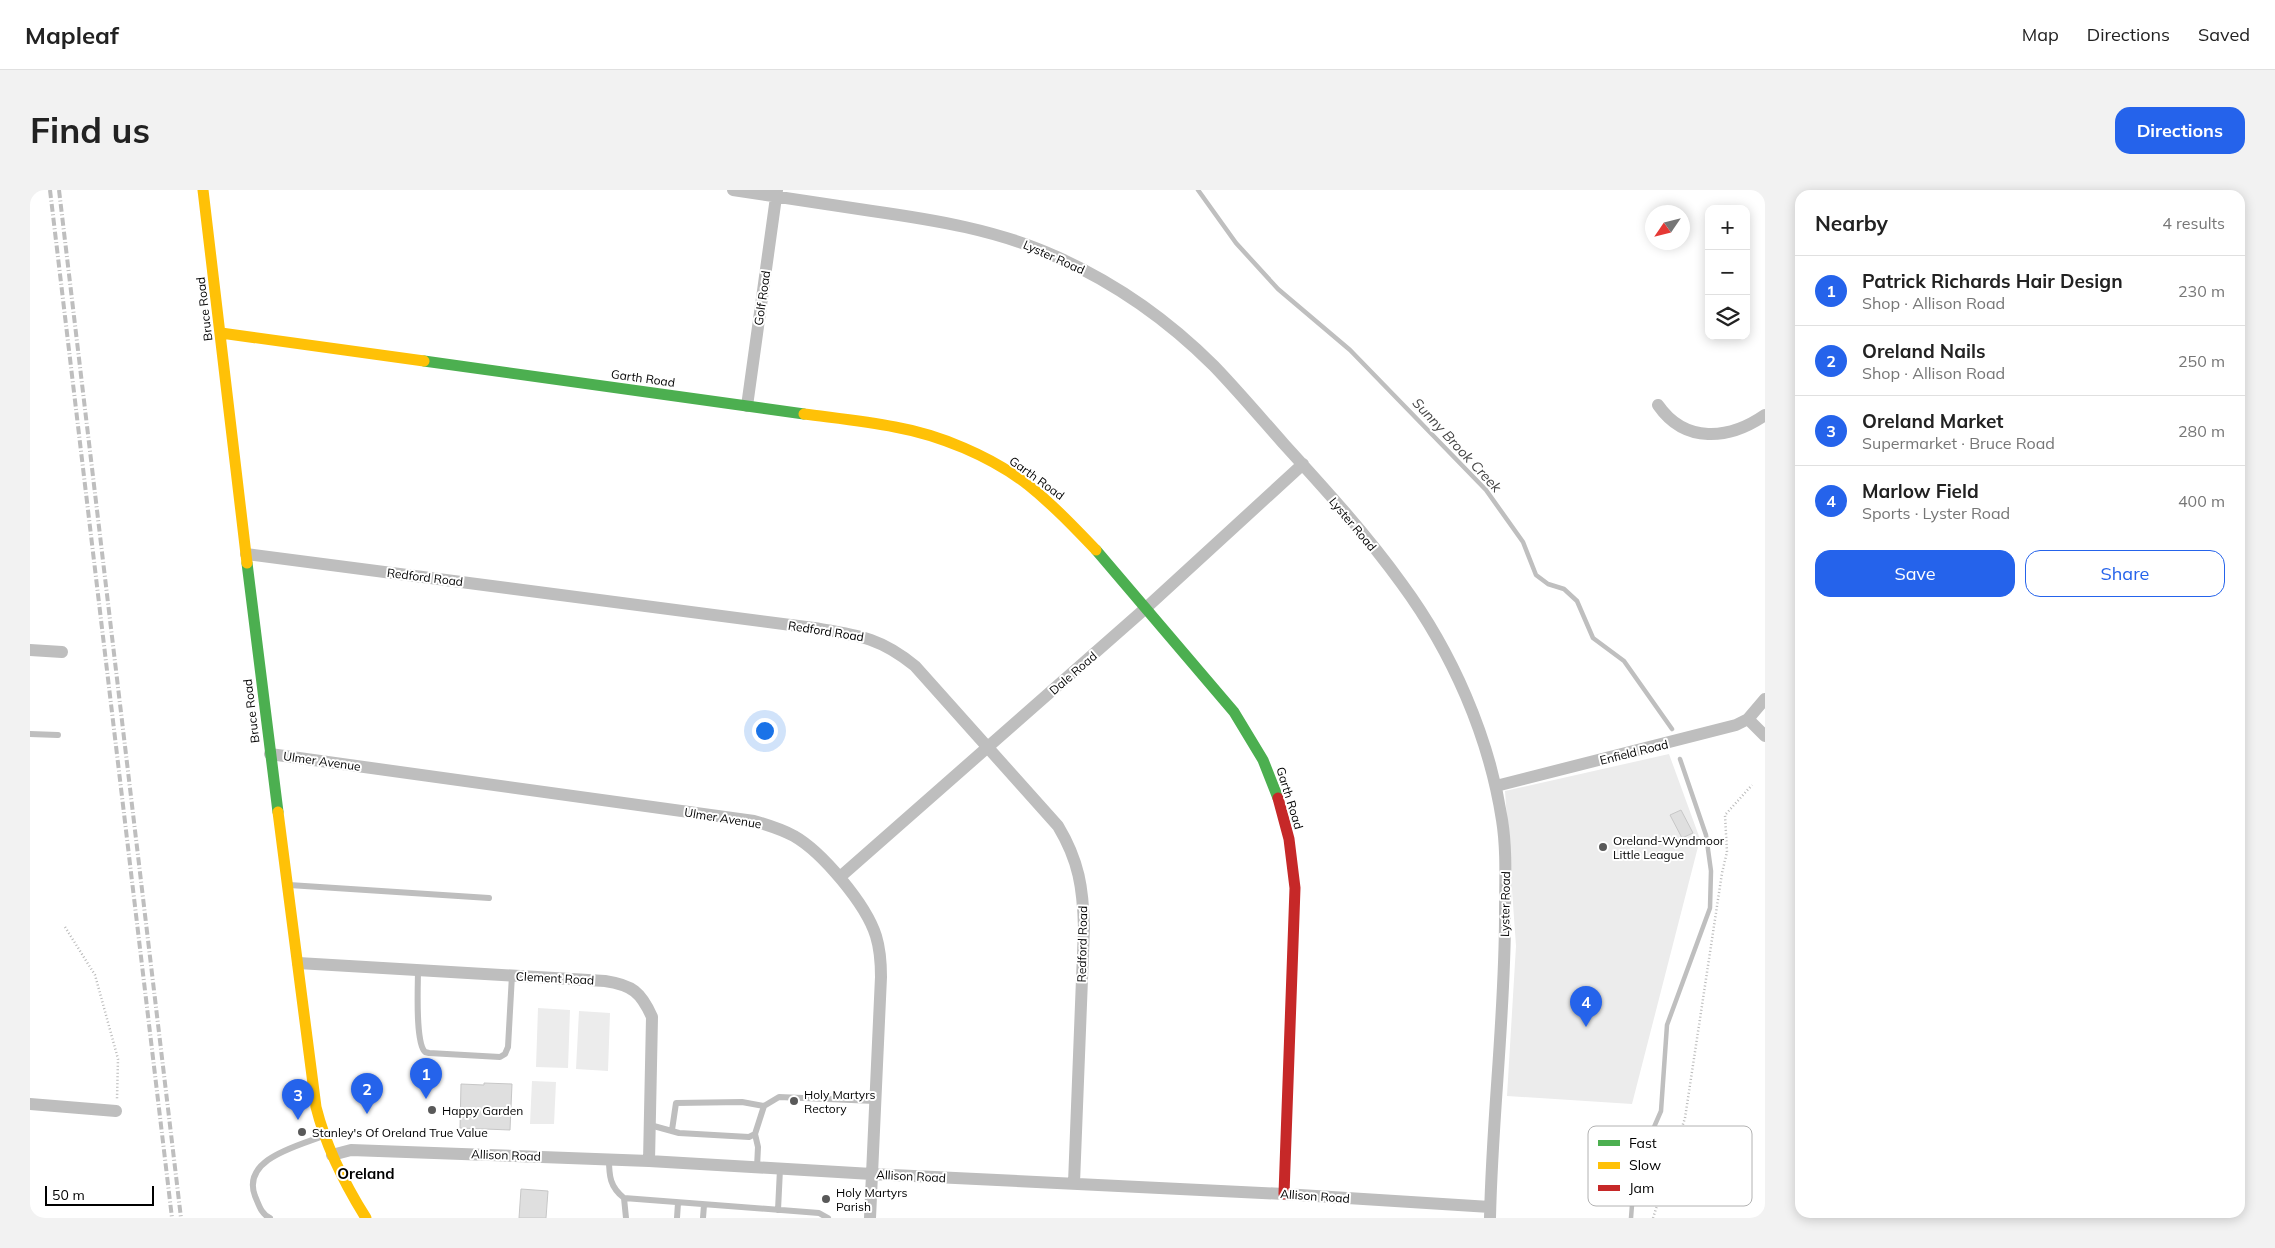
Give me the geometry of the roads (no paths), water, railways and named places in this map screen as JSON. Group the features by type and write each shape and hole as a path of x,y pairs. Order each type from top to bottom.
{"street":[{"name":"Bruce Road","path":"203,190 270,754 316,1107 324,1136 362,1217"},
{"name":"Lyster Road","path":"733,190 776,193 976,228 1054,255 1090,273 1148,310 1214,366 1303,464 1388,565 1422,612 1455,673 1469,706 1496,786 1503,823 1506,859 1505,941 1490,1213"},
{"name":"Golf Road","path":"747,406 776,193"},
{"name":"Garth Road","path":"221,333 896,427 934,438 990,462 1014,476 1056,508 1147,607 1234,710 1263,760 1283,814 1293,860 1294,888 1284,1194"},
{"path":"1658,405 1671,422 1683,429 1698,434 1715,434 1739,430 1765,415"},
{"name":"Dale Road","path":"840,877 1147,607 1303,464"},
{"name":"Redford Road","path":"246,554 814,628 872,639 886,645 914,666 1058,826 1067,841 1079,873 1084,928 1074,1183"},
{"path":"30,650 62,652"},
{"path":"1765,699 1748,719 1765,736"},
{"name":"Enfield Road","path":"1496,786 1719,731 1748,719"},
{"name":"Ulmer Avenue","path":"270,754 754,821 774,827 795,837 840,877 870,922 878,948 882,978 870,1218"},
{"name":"Clement Road","path":"298,962 605,981 632,988 639,995 652,1017 649,1161"},
{"path":"30,1104 116,1110"},
{"name":"Allison Road","path":"332,1155 351,1150 610,1159 1284,1194 1490,1213"}],"lane":[{"path":"30,734 58,735"},
{"path":"287,885 489,898"},
{"path":"418,970 418,1009 421,1046 429,1054 500,1057 506,1054 512,975"},
{"path":"752,1136 764,1106 780,1097 876,1101"},
{"path":"672,1130 676,1103 742,1102 764,1106"},
{"path":"650,1125 680,1133 752,1136"},
{"path":"270,1218 260,1210 254,1192 253,1178 260,1167 272,1157 324,1136"},
{"path":"752,1136 758,1147 757,1168"},
{"path":"610,1159 609,1176 615,1191 624,1198 819,1213 828,1218"},
{"path":"778,1210 780,1169"},
{"path":"624,1198 626,1218"},
{"path":"677,1218 678,1203"},
{"path":"703,1218 704,1205"}],"waterway":[{"name":"Sunny Brook Creek","path":"1198,190 1236,243 1278,289 1350,350 1486,490 1523,542 1536,575 1548,584 1564,589 1577,601 1593,638 1624,661 1672,729"},
{"name":"Sunny Brook Creek","path":"1654,1126 1661,1111 1667,1025 1710,908 1711,871 1706,835 1680,759"},
{"name":"Sunny Brook Creek","path":"1631,1218 1632,1206"}],"railway":[{"path":"50,190 172,1218"},
{"path":"59,190 181,1218"}],"place":[{"name":"Oreland-Wyndmoor Little League","path":"1603,847"},
{"name":"Marlow Field","path":"1586,1027"},
{"name":"Patrick Richards Hair Design","path":"426,1099"},
{"name":"Holy Martyrs Rectory","path":"794,1101"},
{"name":"Happy Garden","path":"432,1110"},
{"name":"Oreland Nails","path":"367,1114"},
{"name":"Oreland Market","path":"298,1120"},
{"name":"Stanley's Of Oreland True Value","path":"302,1132"},
{"name":"Holy Martyrs Parish","path":"826,1199"}],"district":[{"name":"Oreland","path":"366,1173"}]}
